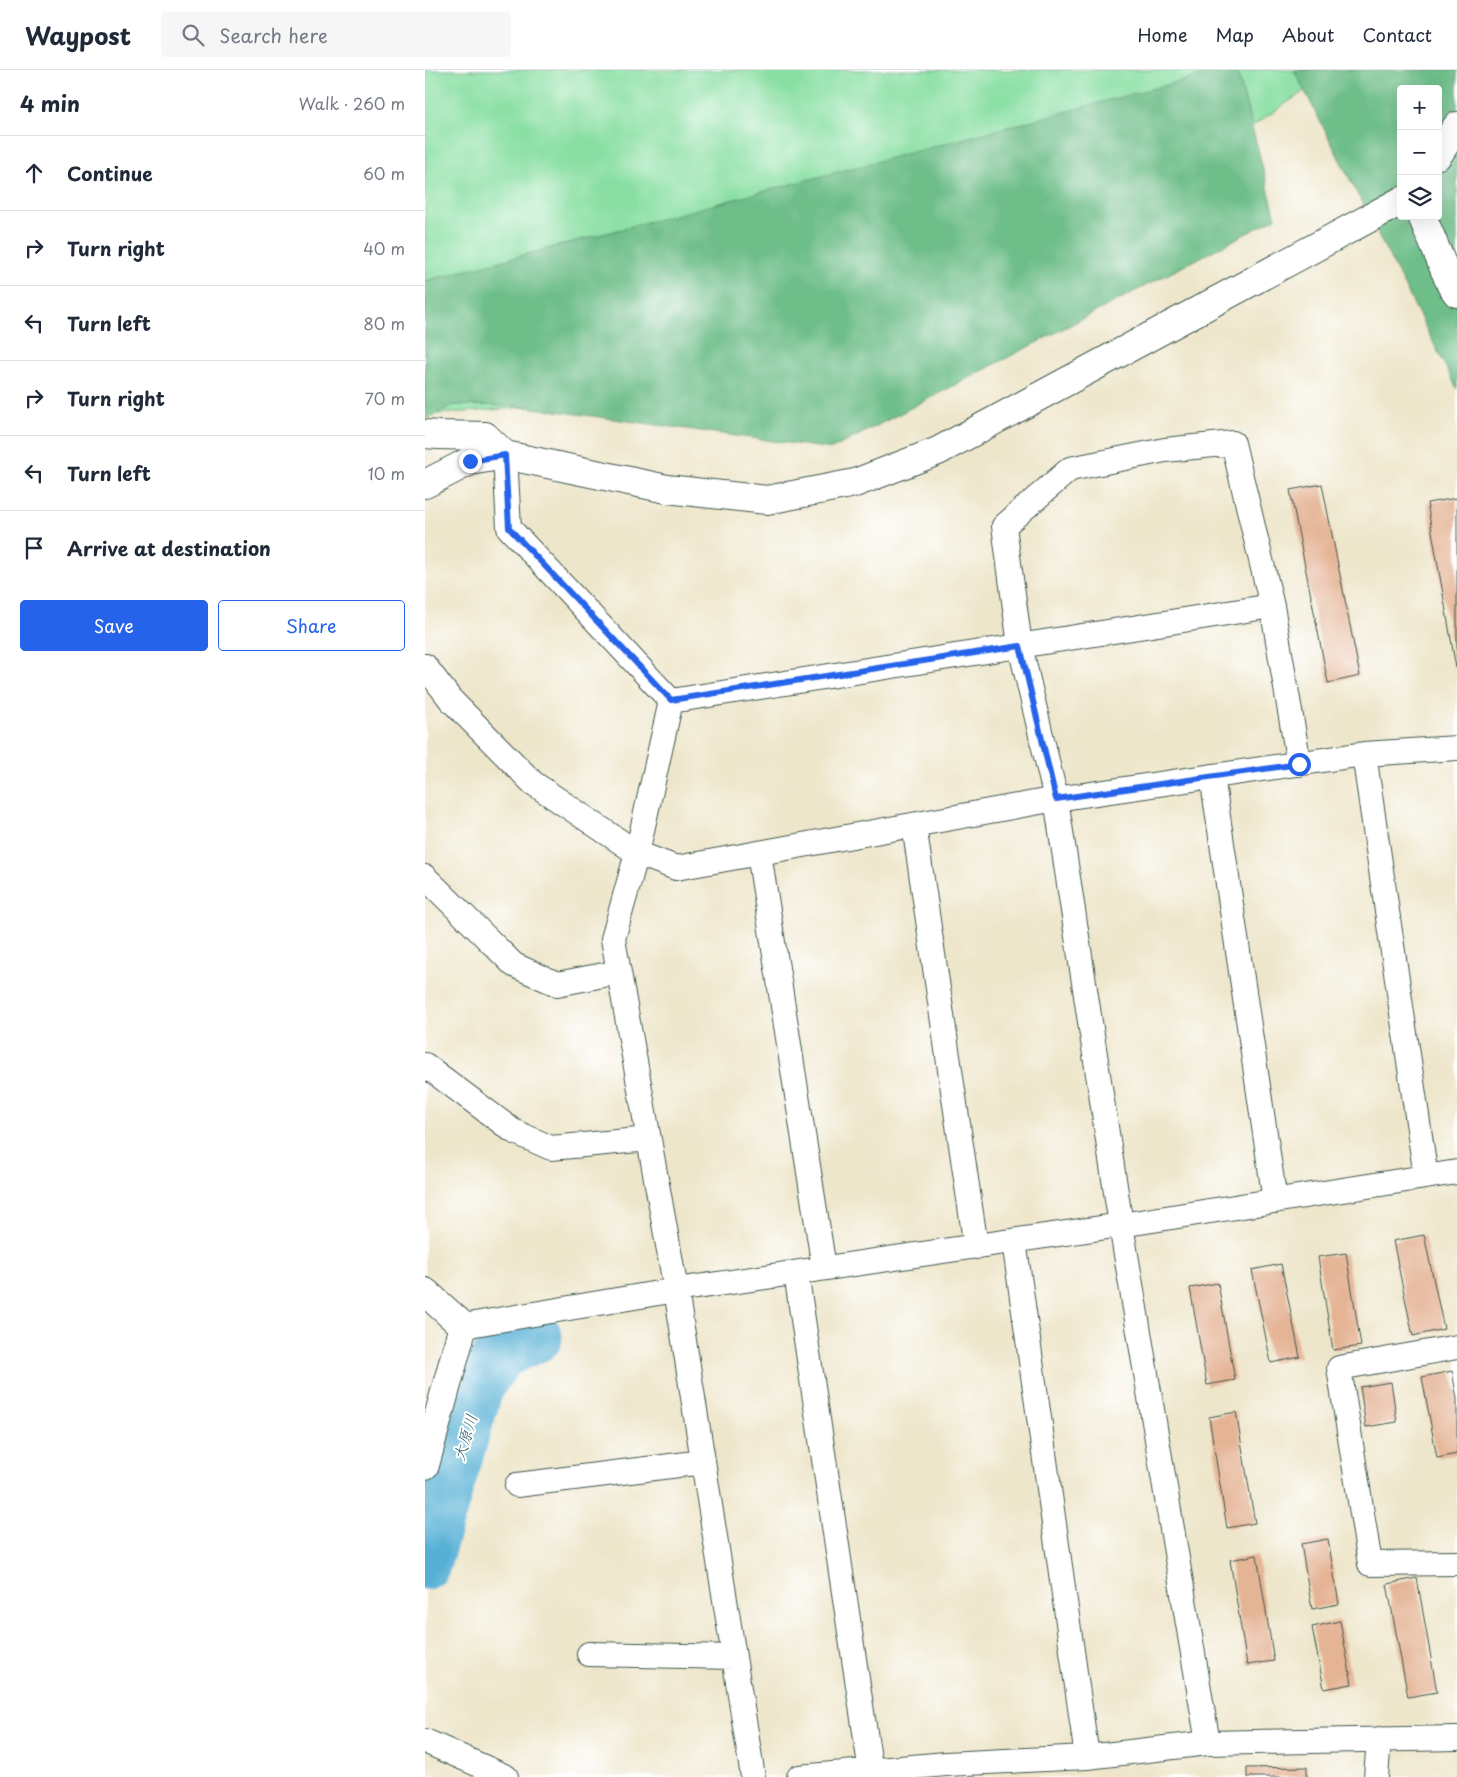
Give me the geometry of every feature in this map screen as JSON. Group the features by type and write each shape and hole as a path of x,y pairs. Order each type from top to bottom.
{"street":[{"path":"1442,149 1457,126"},
{"path":"425,484 470,461 505,455 667,489 767,500 855,483 938,451 1397,203"},
{"path":"1424,220 1451,285 1457,293"},
{"path":"425,434 485,436 505,455 509,528 671,700"},
{"path":"1208,1743 1121,1225 1056,799 1020,646 1004,526 1069,469 1165,450 1233,443 1272,606 1299,764"},
{"path":"671,700 1272,606"},
{"path":"425,666 451,700 533,783 637,853 676,868 1056,799 1363,754 1457,748"},
{"path":"671,700 637,853 613,940 676,1290 753,1777"},
{"path":"1363,754 1426,1177"},
{"path":"1212,776 1275,1201"},
{"path":"914,825 976,1247"},
{"path":"759,853 824,1268"},
{"path":"425,877 514,965 557,984 619,972"},
{"path":"425,1065 513,1131 551,1148 649,1139"},
{"path":"463,1326 676,1290 976,1247 1457,1172"},
{"path":"1014,1241 1087,1757"},
{"path":"796,1273 871,1772"},
{"path":"425,1292 463,1326"},
{"path":"425,1465 463,1326"},
{"path":"1457,1347 1339,1368 1370,1564 1457,1563"},
{"path":"517,1485 703,1462"},
{"path":"589,1654 734,1657"},
{"path":"799,1777 871,1772 946,1771 1208,1743 1457,1738"},
{"path":"1376,1777 1379,1739"},
{"path":"425,1741 506,1777"}],"green space":[{"path":"425,70 1335,70 882,380 425,415"},
{"path":"1223,70 1237,70 1276,218 832,449 519,406 453,405 425,420 425,281"},
{"path":"1294,70 1457,70 1457,389"}],"building":[{"path":"1322,484 1360,676 1328,683 1290,490"},
{"path":"1457,498 1457,667 1456,668 1427,503"},
{"path":"1424,1235 1444,1329 1413,1336 1393,1241"},
{"path":"1346,1253 1361,1346 1333,1350 1318,1257"},
{"path":"1281,1264 1300,1357 1271,1363 1252,1270"},
{"path":"1218,1283 1235,1380 1207,1385 1190,1288"},
{"path":"1452,1371 1457,1399 1457,1454 1437,1458 1422,1377"},
{"path":"1391,1382 1397,1422 1366,1427 1360,1387"},
{"path":"1236,1412 1255,1523 1227,1528 1209,1417"},
{"path":"1328,1539 1339,1604 1312,1609 1301,1544"},
{"path":"1257,1555 1274,1661 1247,1665 1230,1560"},
{"path":"1417,1578 1437,1692 1408,1697 1387,1584"},
{"path":"1340,1621 1352,1684 1324,1689 1312,1627"},
{"path":"1307,1767 1307,1777 1247,1777 1247,1768"}],"waterway":[{"name":"大原川","path":"425,1564 479,1385 501,1353 537,1337"}],"route":[{"path":"470,461 505,455 509,528 671,700 1020,646 1056,799 1299,764"}]}
